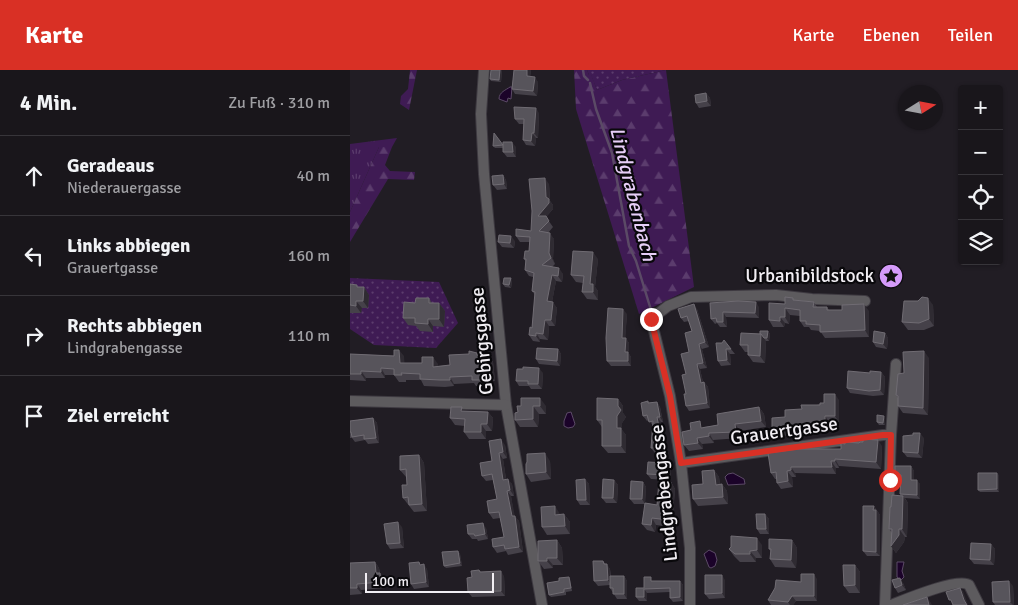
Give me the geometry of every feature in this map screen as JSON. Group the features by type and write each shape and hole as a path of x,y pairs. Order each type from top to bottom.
{"street":[{"name":"Gebirgsgasse","path":"484,70 481,114 484,174 506,405 542,605"},
{"name":"Lindgrabengasse","path":"690,605 690,548 681,463 670,396 651,319 668,306 691,297 776,295 812,299 865,301"},
{"path":"885,605 891,435 896,364"},
{"path":"350,401 506,405"},
{"name":"Grauertgasse","path":"681,463 891,435"},
{"path":"891,605 948,585 965,582 969,584 979,605"}],"green space":[{"path":"410,70 417,70 409,110 400,104 401,96 408,89"},
{"path":"574,70 587,70 589,75 591,74 597,90 622,80 666,70 694,287 639,314 576,109"},
{"path":"587,70 666,70 622,80 597,90"},
{"path":"397,138 392,147 379,147 350,212 350,144"},
{"path":"379,147 392,147 385,165 390,171 415,172 414,180 388,179 350,242 350,212"},
{"path":"350,278 439,282 458,323 436,348 374,345 350,329"}],"shaded area":[{"path":"512,87 511,99 508,98 507,102 499,99 501,93"},
{"path":"571,412 575,424 573,427 568,428 564,426 564,421 567,413"},
{"path":"733,473 744,479 745,484 728,485 725,477"},
{"path":"709,550 715,553 717,560 715,566 711,568 704,554"},
{"path":"897,562 904,562 902,571 904,577 901,580 897,577"}],"building":[{"path":"491,70 500,70 499,80 490,79"},
{"path":"514,70 527,70 527,76 535,77 533,91 512,89"},
{"path":"706,93 707,101 696,103 695,95"},
{"path":"514,107 536,108 534,133 532,133 531,141 523,140 524,119 515,119"},
{"path":"494,133 503,145 493,146"},
{"path":"503,142 512,142 513,152 503,152"},
{"path":"503,175 504,184 493,185 492,176"},
{"path":"545,178 546,197 549,199 549,203 538,216 546,216 549,221 539,231 550,233 549,253 551,258 542,265 559,268 558,276 552,275 547,301 553,302 551,320 545,320 543,334 536,333 536,336 529,335 530,327 532,328 535,292 532,291 534,273 525,270 526,259 524,259 525,251 529,251 530,237 516,236 516,229 531,231 532,211 529,179"},
{"path":"499,235 511,236 510,243 498,242"},
{"path":"573,251 593,252 590,284 593,284 593,292 582,292 584,276 571,275"},
{"path":"504,278 511,278 509,285 503,284"},
{"path":"350,284 364,287 363,301 356,301 356,306 350,305"},
{"path":"785,297 793,298 793,300 814,302 813,307 827,307 827,310 842,310 842,305 864,304 865,330 820,332 820,325 806,324 806,321 800,321 800,310 785,308 785,317 780,317 780,321 769,320 769,303 785,304"},
{"path":"922,297 928,298 929,319 919,323 902,322 904,301 918,301"},
{"path":"416,298 429,298 429,303 439,303 439,319 428,319 428,324 415,323 415,318 403,318 404,302 415,303"},
{"path":"756,302 755,313 723,312 723,322 717,322 716,318 711,319 710,303"},
{"path":"694,304 705,342 699,344 703,363 697,364 701,383 704,382 707,403 686,406 684,394 686,394 682,375 686,374 681,354 689,352 685,333 692,331 687,316 681,318 678,309"},
{"path":"608,308 623,309 622,338 626,338 625,352 628,352 628,361 607,361"},
{"path":"760,331 768,331 767,338 760,334"},
{"path":"874,331 885,333 883,344 873,342"},
{"path":"741,333 761,334 760,356 748,355 748,345 740,345"},
{"path":"724,340 731,349 726,349 727,360 718,361 716,343 722,343"},
{"path":"537,348 558,349 557,361 536,359"},
{"path":"394,350 399,350 400,363 422,363 422,357 433,357 433,367 450,365 449,355 469,354 469,351 477,353 477,355 488,355 490,374 487,380 472,380 472,376 450,377 450,380 420,379 420,374 401,373 402,375 394,375 394,369 381,368 381,372 361,371 361,374 350,374 350,354 394,356"},
{"path":"924,351 923,408 898,406 898,396 896,395 898,374 904,373 903,352"},
{"path":"523,367 539,368 538,384 528,384 528,381 516,381 517,369 523,369"},
{"path":"848,371 881,372 880,390 869,391 847,388"},
{"path":"824,394 835,394 835,416 825,416 825,426 794,426 795,429 772,430 772,418 785,417 785,410 802,409 801,405 820,405 820,403 824,403"},
{"path":"521,398 540,398 540,406 533,406 533,419 515,420 515,413 518,412 517,406 521,406"},
{"path":"597,398 618,399 618,406 621,410 617,416 617,428 621,428 621,446 602,446 602,420 597,420"},
{"path":"648,401 648,403 657,402 660,417 657,417 660,432 662,432 661,438 664,448 651,448 653,421 649,422 647,415 643,416 641,403"},
{"path":"451,407 462,407 461,411 488,412 487,424 481,424 481,432 464,432 465,419 450,418"},
{"path":"759,407 761,421 735,424 736,432 709,433 709,436 697,438 698,443 684,445 682,432 691,430 690,423 700,421 701,428 718,425 717,414"},
{"path":"877,415 884,416 883,423 877,422"},
{"path":"373,418 376,438 364,439 364,435 352,437 350,421"},
{"path":"913,433 920,433 918,453 903,452 903,436 913,435"},
{"path":"501,439 503,452 499,453 503,480 508,479 510,490 507,491 512,516 515,516 519,547 505,549 504,545 493,547 492,539 504,537 499,512 489,513 487,501 497,499 492,474 482,476 480,463 492,461 489,441"},
{"path":"863,439 878,440 876,462 835,459 835,461 831,461 832,467 791,467 791,470 787,471 788,481 777,483 776,472 771,473 768,453 798,449 841,449 841,443 859,443 863,442"},
{"path":"545,453 546,472 526,474 527,454"},
{"path":"419,455 422,504 409,505 408,497 403,498 402,485 407,485 406,469 400,470 400,456"},
{"path":"648,462 667,463 666,475 647,474"},
{"path":"895,466 911,466 911,480 917,480 917,495 900,494 901,475 895,475"},
{"path":"714,470 716,485 722,484 723,497 693,499 692,485 703,484 702,471"},
{"path":"978,473 997,473 997,489 978,490"},
{"path":"585,479 586,500 577,500 576,480"},
{"path":"603,479 614,480 613,498 602,498"},
{"path":"631,481 643,482 642,499 630,499"},
{"path":"659,481 671,482 668,520 652,518 651,525 642,524 645,503 657,505"},
{"path":"892,495 903,496 902,529 899,529 899,535 891,546 892,529 889,529"},
{"path":"555,506 555,515 564,514 565,526 542,527 541,507"},
{"path":"863,506 874,506 873,510 876,510 876,552 863,551"},
{"path":"756,514 765,514 766,529 757,529"},
{"path":"398,522 400,543 387,544 384,524"},
{"path":"483,523 485,534 475,536 474,534 468,534 467,525"},
{"path":"731,536 757,538 757,550 750,551 750,554 735,554 729,549 731,547"},
{"path":"769,539 792,540 791,560 770,559"},
{"path":"557,540 557,558 547,558 547,561 538,561 538,541"},
{"path":"971,543 991,544 990,560 970,559"},
{"path":"458,551 460,563 444,566 442,552"},
{"path":"593,561 603,561 604,564 607,564 608,580 594,581"},
{"path":"375,562 376,573 380,573 381,582 357,584 357,588 350,588 350,563"},
{"path":"419,562 420,565 424,564 426,582 411,584 409,563"},
{"path":"843,565 855,565 855,585 844,586"},
{"path":"479,570 480,572 501,571 501,591 468,592 467,578 472,577 471,571"},
{"path":"801,574 814,574 814,596 792,596 788,602 768,600 775,588 776,580 801,582"},
{"path":"705,575 722,575 722,593 705,594"},
{"path":"610,576 624,576 624,594 613,594 613,588 610,588"},
{"path":"569,577 571,588 564,589 564,592 549,595 547,583 559,581 559,578"},
{"path":"644,577 651,577 651,581 680,581 680,597 670,598 670,588 644,589 644,597 636,597 636,588 644,588"},
{"path":"900,578 902,585 895,588 892,580"},
{"path":"1009,581 1010,602 993,602 992,582"},
{"path":"960,588 967,605 953,605 946,592"},
{"path":"927,597 929,605 903,605"}],"waterway":[{"name":"Lindgrabenbach","path":"583,70 584,76 588,80"},
{"name":"Lindgrabenbach","path":"590,83 596,109 612,153 629,246 636,261 651,310"}],"place":[{"name":"Urbanibildstock","path":"891,276"}],"route":[{"path":"651,319 670,396 681,463 891,435 890,480"}]}
